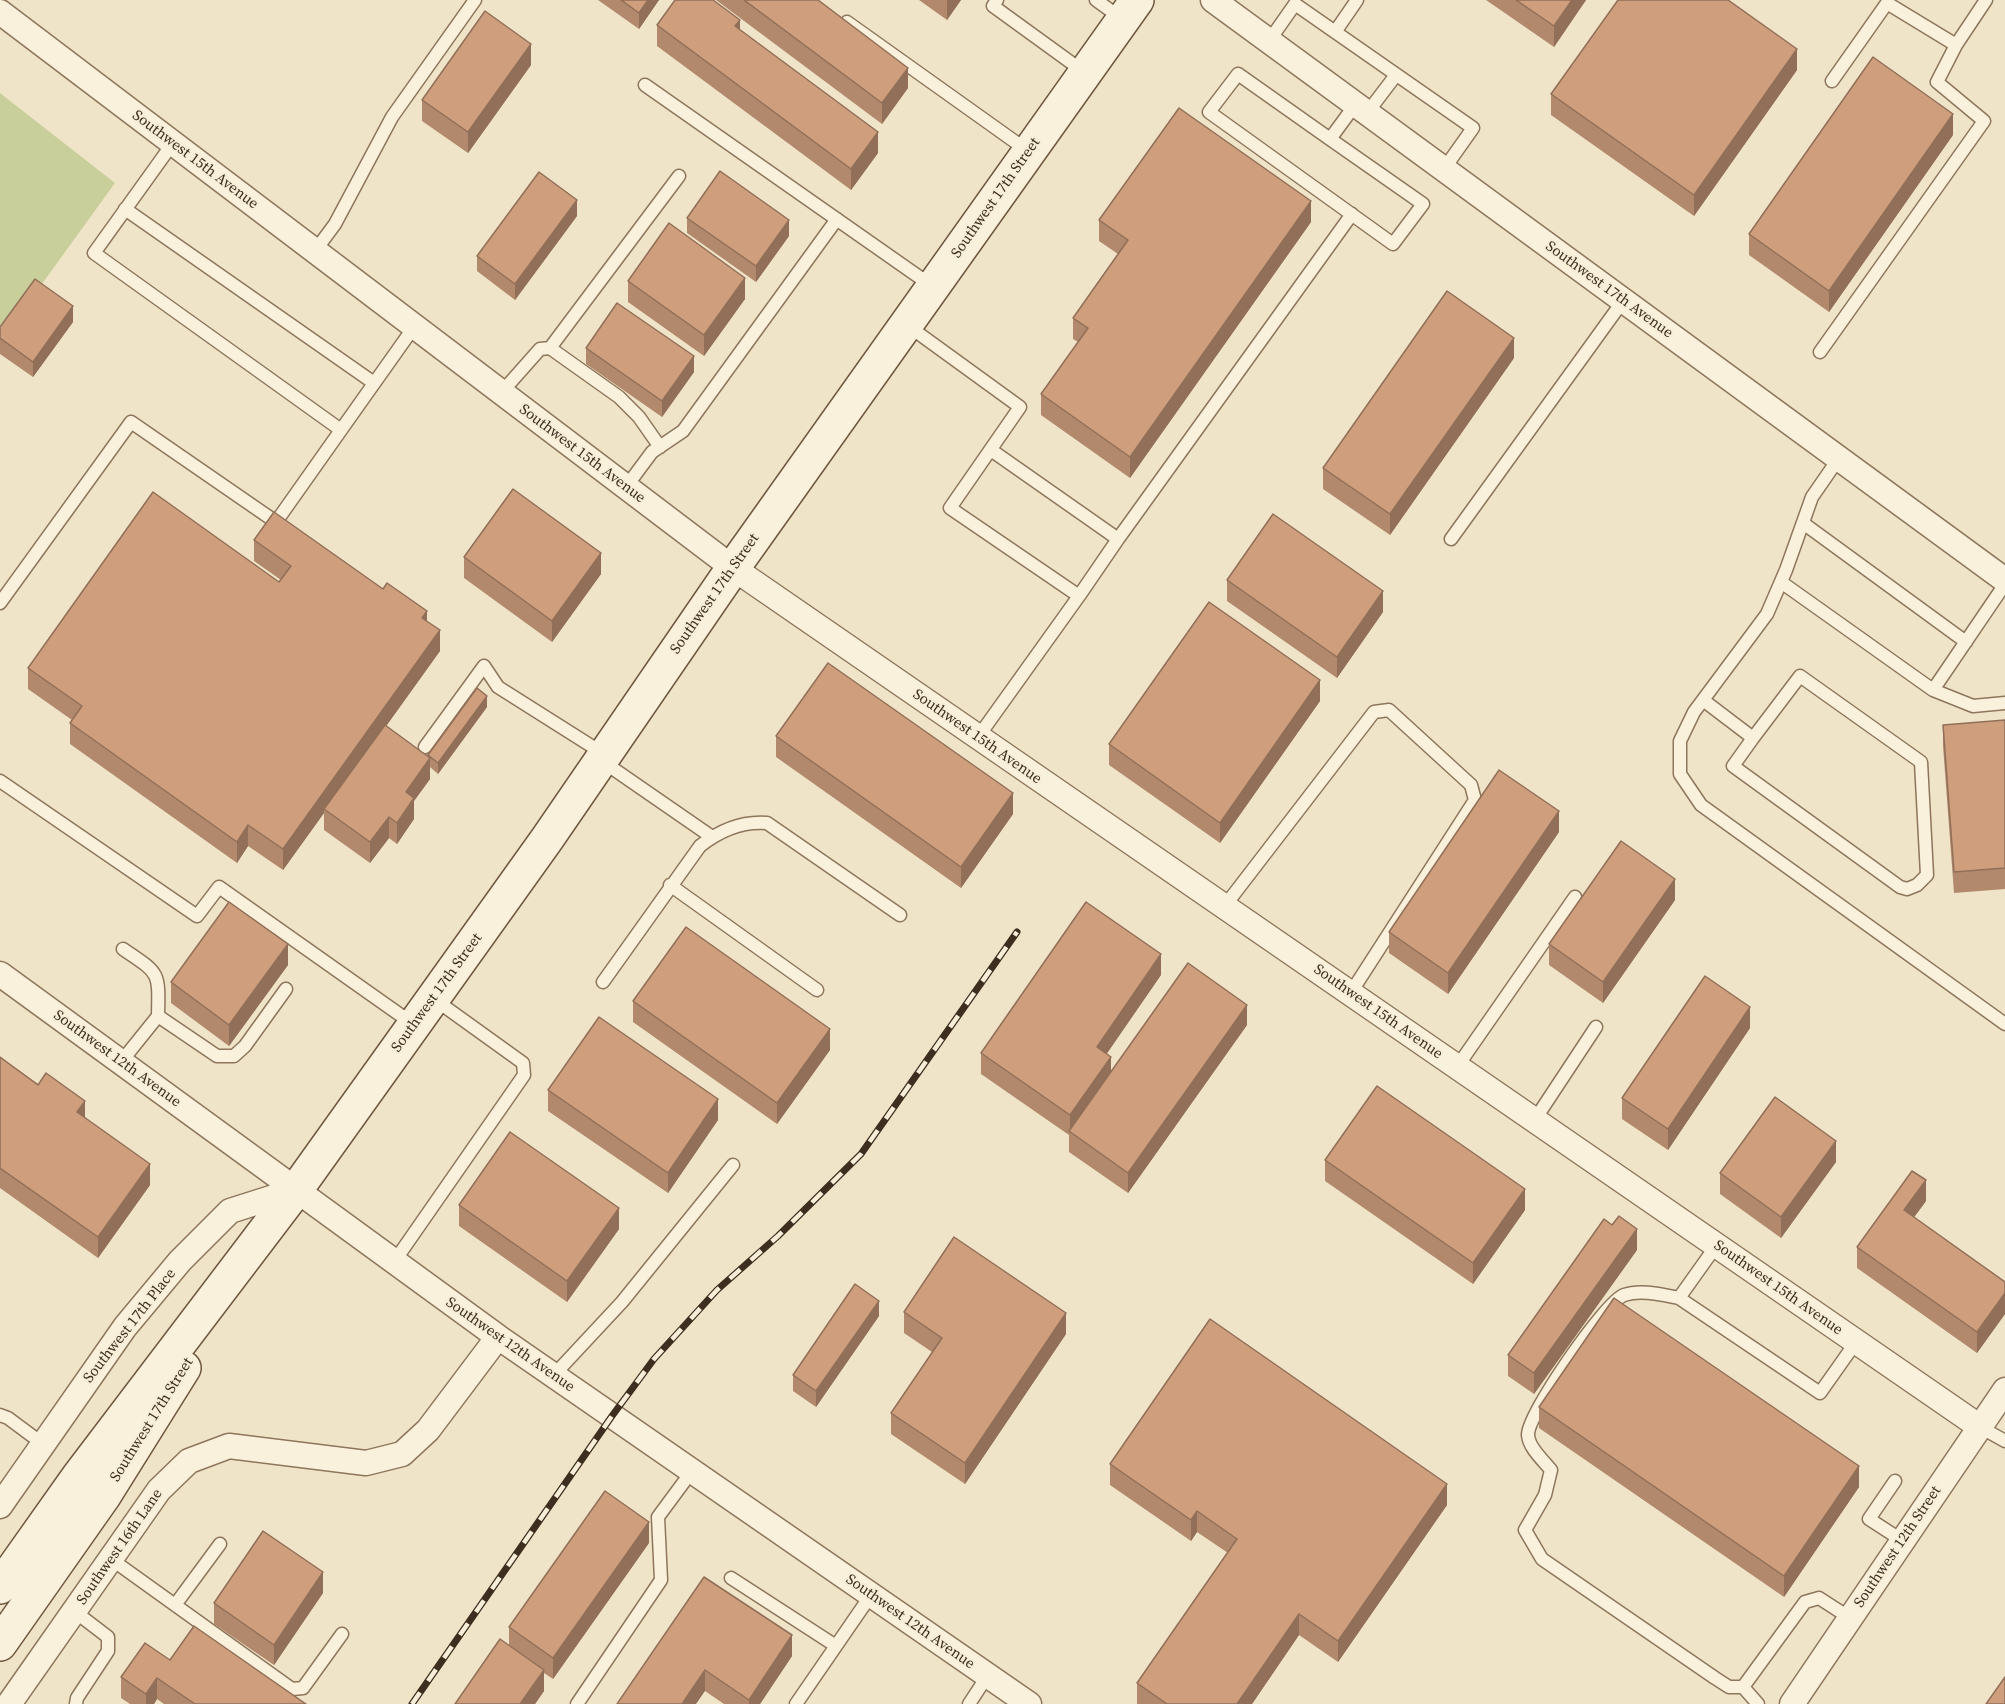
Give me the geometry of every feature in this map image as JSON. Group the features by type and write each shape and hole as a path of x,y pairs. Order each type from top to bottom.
{"main road":[{"name":"Southwest 17th Street","path":"0,1587 78,1477 296,1190 603,757 733,568 1130,10"},
{"name":"Southwest 17th Street","path":"0,1644 104,1496 296,1190"}],"street":[{"name":"Southwest 17th Avenue","path":"1214,0 1443,170 2005,579"},
{"name":"Southwest 15th Avenue","path":"0,12 733,568 1980,1427"},
{"name":"Southwest 12th Avenue","path":"0,974 498,1337 1029,1704"},
{"name":"Southwest 17th Place","path":"0,1506 125,1328 180,1261 230,1211 296,1190"},
{"name":"Southwest 16th Lane","path":"9,1704 159,1490 189,1461 229,1446 366,1462 402,1454 428,1430 498,1337"},
{"name":"Southwest 12th Street","path":"1792,1704 2005,1390"}],"lane":[{"path":"315,251 335,224 392,117 475,0"},
{"path":"997,0 993,6 1085,73"},
{"path":"1096,0 1130,10"},
{"path":"1335,32 1357,0"},
{"path":"1820,352 1984,121 1936,82 1956,45 1986,0"},
{"path":"1832,81 1887,3 1956,45"},
{"path":"1269,41 1295,4 1473,128 1443,170"},
{"path":"835,14 1029,152"},
{"path":"1238,74 1330,139 1423,204 1393,244 1209,112 1238,74"},
{"path":"1330,139 1396,75"},
{"path":"645,85 933,286"},
{"path":"173,143 94,253 341,430"},
{"path":"550,348 679,176"},
{"path":"125,209 374,383"},
{"path":"978,737 1352,214"},
{"path":"626,487 652,452 683,431 837,219"},
{"path":"1451,539 1623,301"},
{"path":"906,324 1020,407 950,508 1079,596"},
{"path":"0,603 131,422 276,522 414,327"},
{"path":"501,393 540,349 550,348 619,397 639,417 660,447"},
{"path":"991,450 1118,539"},
{"path":"1839,458 1812,497 1767,614 1703,700 1680,741 1680,774 1701,805 2005,1024"},
{"path":"1803,523 1966,642"},
{"path":"1781,582 1933,690 1973,706 2005,703"},
{"path":"1933,690 2005,584"},
{"path":"425,747 484,666 498,687 603,757 712,837"},
{"path":"1800,676 1921,762 1927,875 1917,885 1907,890 1900,887 1732,766 1753,738 1800,676"},
{"path":"1703,700 1753,738"},
{"path":"1224,907 1374,712 1389,710 1471,785 1475,800 1350,993"},
{"path":"0,781 197,916 219,887 414,1025"},
{"path":"603,982 700,846 712,837 749,822 767,823 900,915"},
{"path":"670,885 817,990"},
{"path":"1457,1067 1575,897"},
{"path":"121,1062 158,1016 159,980 152,969 123,949"},
{"path":"158,1016 217,1056 234,1056 245,1046 286,989"},
{"path":"394,1262 524,1075 523,1063 433,998"},
{"path":"1534,1121 1596,1027"},
{"path":"553,1376 622,1302 733,1165"},
{"path":"1679,1298 1716,1246"},
{"path":"1758,1704 1743,1688 1729,1687 1714,1678 1542,1559 1526,1530 1545,1495 1551,1470 1532,1447 1528,1435 1534,1416 1601,1314 1624,1295 1654,1293 1679,1298 1820,1393 1856,1342"},
{"path":"0,1416 8,1418 44,1444"},
{"path":"1980,1427 2005,1441"},
{"path":"577,1704 661,1580 658,1517 692,1471"},
{"path":"1895,1481 1869,1519 1903,1541"},
{"path":"175,1605 220,1544"},
{"path":"111,1559 292,1689 303,1688 342,1634"},
{"path":"731,1578 836,1646"},
{"path":"796,1704 871,1595"},
{"path":"1743,1688 1805,1602 1819,1598 1850,1618"},
{"path":"74,1611 108,1637 108,1651 76,1698 76,1704"},
{"path":"969,1704 988,1675"}],"green space":[{"path":"0,93 115,183 0,342"}],"building":[{"path":"621,0 648,0 639,13"},
{"path":"675,0 713,0 740,20 735,26 878,132 851,169 657,25"},
{"path":"744,0 818,0 908,68 882,103"},
{"path":"1516,0 1572,0 1554,26"},
{"path":"1618,0 1728,0 1797,49 1694,195 1551,94"},
{"path":"485,11 531,44 468,132 422,100"},
{"path":"1873,57 1953,114 1829,291 1749,234"},
{"path":"1179,108 1311,201 1130,457 1041,394 1088,328 1073,318 1128,240 1099,220"},
{"path":"720,171 789,220 756,266 687,218"},
{"path":"539,172 577,200 515,284 477,256"},
{"path":"669,223 745,278 704,335 628,281"},
{"path":"35,279 73,306 33,362 0,338 0,327"},
{"path":"1447,291 1514,338 1390,514 1323,468"},
{"path":"617,303 694,356 662,401 586,348"},
{"path":"513,489 601,553 552,621 464,557"},
{"path":"153,492 279,582 291,566 254,540 274,512 383,589 387,583 427,611 422,618 440,630 283,849 248,825 237,842 70,723 82,706 28,668"},
{"path":"1273,514 1383,591 1337,657 1227,580"},
{"path":"1209,602 1320,680 1220,823 1109,744"},
{"path":"828,663 1013,793 961,867 776,736"},
{"path":"477,688 487,696 438,763 428,755"},
{"path":"2005,720 2005,868 1954,872 1943,725"},
{"path":"385,725 430,758 406,792 414,798 397,823 389,817 370,842 324,809"},
{"path":"1499,770 1559,811 1448,973 1389,932"},
{"path":"1621,841 1675,879 1603,982 1549,944"},
{"path":"229,902 288,944 229,1025 171,982"},
{"path":"1086,902 1161,954 1097,1047 1111,1057 1070,1115 981,1053"},
{"path":"686,927 830,1029 777,1103 633,1001"},
{"path":"1188,963 1247,1005 1128,1173 1069,1131"},
{"path":"1705,976 1750,1007 1668,1129 1622,1098"},
{"path":"599,1017 718,1099 668,1173 548,1090"},
{"path":"0,1057 38,1085 46,1073 85,1101 77,1112 150,1164 98,1237 0,1168"},
{"path":"1377,1086 1525,1189 1473,1263 1325,1160"},
{"path":"1775,1097 1836,1141 1781,1217 1720,1173"},
{"path":"510,1132 619,1208 567,1281 459,1205"},
{"path":"1912,1171 1926,1180 1904,1210 2005,1282 2005,1293 1977,1332 1857,1247"},
{"path":"1619,1216 1637,1229 1534,1373 1508,1355 1604,1219 1612,1225"},
{"path":"954,1237 1066,1313 965,1463 891,1413 942,1338 904,1312"},
{"path":"855,1284 879,1301 816,1391 793,1375"},
{"path":"1614,1298 1859,1466 1784,1576 1539,1407"},
{"path":"1210,1319 1447,1484 1338,1641 1299,1614 1237,1704 1167,1704 1137,1683 1237,1539 1197,1511 1191,1520 1110,1464"},
{"path":"605,1491 649,1522 553,1658 509,1627"},
{"path":"263,1531 323,1572 274,1645 214,1603"},
{"path":"704,1577 792,1635 749,1700 705,1670 682,1704 617,1704"},
{"path":"194,1626 306,1704 195,1704 157,1678 146,1694 121,1677 145,1643 170,1660"},
{"path":"500,1639 544,1670 520,1704 455,1704"},
{"path":"2005,1677 2005,1704 1986,1704"}],"railway":[{"path":"412,1704 654,1359 717,1290 778,1236 861,1154 1017,932"}]}
